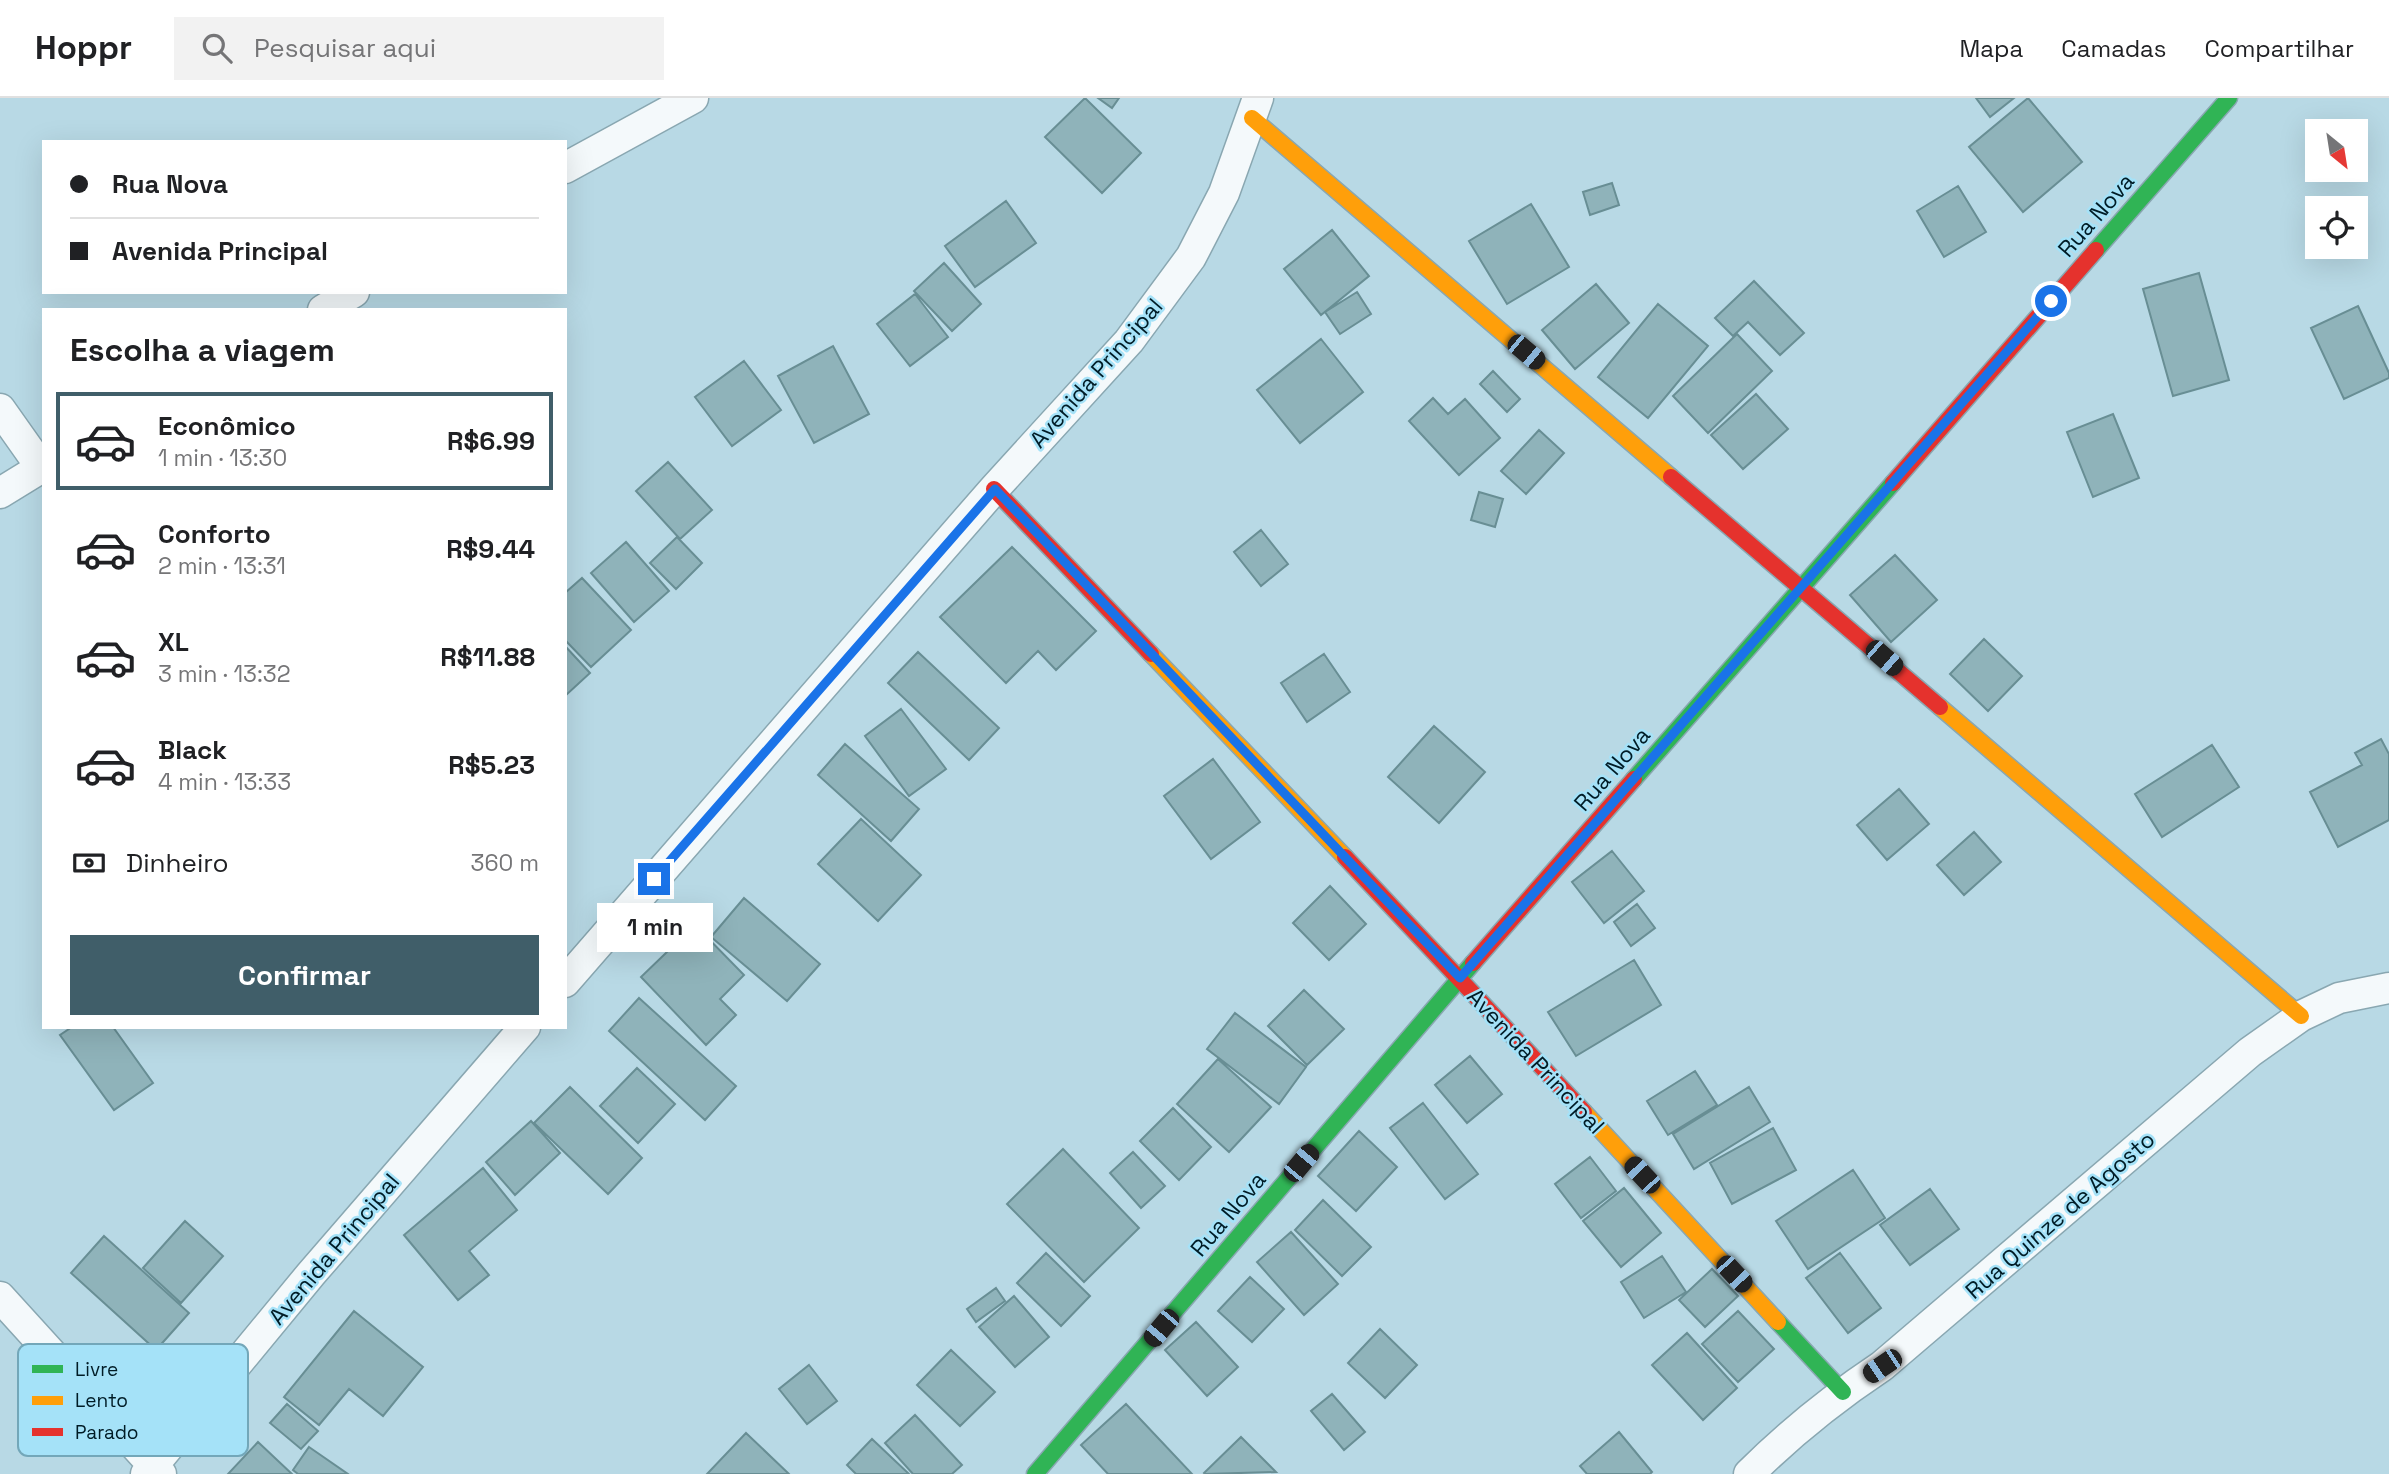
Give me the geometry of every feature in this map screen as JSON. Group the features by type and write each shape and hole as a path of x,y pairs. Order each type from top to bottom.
{"street":[{"path":"567,167 693,98"},
{"name":"Rua Nova","path":"1035,1474 1460,978 2229,98"},
{"path":"1255,108 1801,586 2301,1016"},
{"name":"Avenida Principal","path":"567,980 995,489 1129,341 1191,257 1224,194 1255,108"},
{"path":"326,308 351,294"},
{"path":"0,409 42,466"},
{"path":"0,493 42,468"},
{"name":"Avenida Principal","path":"995,489 1460,978 1843,1392"},
{"name":"Rua Quinze de Agosto","path":"1749,1474 1783,1440 1843,1392 1882,1366 2239,1061 2301,1016 2339,999 2389,988"},
{"name":"Avenida Principal","path":"248,1353 311,1274 524,1029"},
{"path":"1,1302 39,1344"},
{"path":"139,1456 153,1472"},
{"name":"Avenida Principal","path":"153,1472 166,1456"}],"building":[{"path":"1085,98 1141,153 1102,193 1045,137"},
{"path":"1098,98 1119,98 1112,108"},
{"path":"1976,98 2014,98 1990,117"},
{"path":"2028,98 2082,162 2023,212 1969,147"},
{"path":"1612,183 1619,205 1590,215 1583,192"},
{"path":"1958,186 1986,232 1944,257 1917,211"},
{"path":"1006,201 1036,243 975,287 945,246"},
{"path":"1531,204 1569,267 1507,304 1469,241"},
{"path":"1332,230 1369,276 1321,315 1284,269"},
{"path":"944,263 981,304 952,331 914,291"},
{"path":"2199,273 2229,380 2173,396 2143,289"},
{"path":"1754,281 1804,333 1780,355 1748,322 1733,336 1715,318"},
{"path":"1596,284 1629,323 1575,369 1542,330"},
{"path":"1357,292 1371,314 1340,334 1325,312"},
{"path":"915,294 948,337 910,366 877,324"},
{"path":"1658,304 1708,346 1648,418 1598,377"},
{"path":"2358,306 2389,378 2344,399 2311,328"},
{"path":"1737,334 1772,371 1708,433 1673,396"},
{"path":"1321,339 1363,392 1300,443 1257,390"},
{"path":"833,346 869,414 814,443 778,376"},
{"path":"744,361 781,410 732,446 695,397"},
{"path":"1493,371 1520,399 1507,412 1480,384"},
{"path":"1756,394 1788,429 1743,469 1711,435"},
{"path":"1433,398 1448,414 1465,399 1500,438 1459,475 1409,421"},
{"path":"2113,414 2139,478 2093,497 2067,432"},
{"path":"1539,430 1564,453 1526,494 1501,471"},
{"path":"668,462 712,510 680,539 636,491"},
{"path":"1479,492 1503,499 1495,527 1471,520"},
{"path":"1261,530 1288,564 1261,586 1234,552"},
{"path":"677,537 702,563 676,589 650,563"},
{"path":"626,542 669,591 634,622 591,573"},
{"path":"1012,547 1096,631 1056,670 1038,651 1006,683 940,617"},
{"path":"1895,555 1937,600 1891,642 1850,595"},
{"path":"582,578 631,630 591,667 567,642 567,591"},
{"path":"1984,639 2022,676 1988,711 1950,674"},
{"path":"567,648 590,673 567,694"},
{"path":"918,652 999,728 969,760 888,683"},
{"path":"1324,654 1350,692 1307,722 1281,683"},
{"path":"901,709 946,769 909,796 865,736"},
{"path":"1434,726 1485,772 1439,823 1388,777"},
{"path":"2381,739 2389,754 2389,820 2338,847 2310,792 2362,765 2355,753"},
{"path":"845,744 919,809 891,841 818,775"},
{"path":"2212,745 2239,787 2162,837 2135,794"},
{"path":"1213,759 1260,822 1211,859 1164,796"},
{"path":"1899,789 1929,824 1887,860 1857,825"},
{"path":"861,819 921,875 878,921 818,864"},
{"path":"1974,832 2001,862 1964,895 1937,865"},
{"path":"1612,851 1644,891 1604,923 1572,882"},
{"path":"1330,886 1366,924 1329,960 1293,923"},
{"path":"744,898 820,964 787,1001 711,937"},
{"path":"1637,904 1655,928 1631,946 1614,922"},
{"path":"695,925 744,975 720,999 736,1015 706,1045 641,977"},
{"path":"1634,960 1661,1005 1576,1056 1548,1012"},
{"path":"1304,990 1344,1029 1307,1065 1268,1026"},
{"path":"639,998 736,1086 705,1120 609,1031"},
{"path":"1235,1013 1306,1067 1279,1104 1207,1049"},
{"path":"69,1029 114,1029 153,1083 114,1110 60,1035"},
{"path":"1470,1056 1502,1094 1467,1123 1435,1085"},
{"path":"1218,1059 1271,1107 1229,1152 1177,1104"},
{"path":"637,1068 675,1104 638,1143 600,1106"},
{"path":"1695,1071 1717,1105 1668,1135 1647,1101"},
{"path":"570,1087 642,1158 608,1194 534,1123"},
{"path":"1749,1087 1770,1122 1694,1169 1673,1134"},
{"path":"1423,1103 1478,1174 1445,1199 1390,1128"},
{"path":"1173,1108 1211,1147 1179,1180 1140,1141"},
{"path":"531,1121 560,1153 515,1195 486,1162"},
{"path":"1773,1128 1796,1170 1732,1204 1710,1163"},
{"path":"1359,1131 1397,1167 1356,1211 1318,1176"},
{"path":"1063,1149 1139,1228 1084,1282 1007,1204"},
{"path":"1133,1152 1165,1186 1141,1208 1110,1173"},
{"path":"1590,1157 1616,1191 1581,1218 1555,1184"},
{"path":"483,1168 517,1210 469,1251 489,1275 458,1300 404,1235"},
{"path":"1853,1170 1885,1218 1808,1269 1776,1221"},
{"path":"1624,1188 1661,1233 1621,1267 1583,1221"},
{"path":"1930,1189 1959,1229 1910,1265 1880,1225"},
{"path":"1323,1200 1371,1247 1342,1276 1295,1230"},
{"path":"185,1221 223,1256 181,1303 143,1268"},
{"path":"1291,1232 1338,1284 1304,1315 1257,1262"},
{"path":"104,1236 189,1313 161,1344 149,1344 71,1273"},
{"path":"1046,1253 1090,1296 1061,1326 1017,1283"},
{"path":"1840,1253 1881,1308 1848,1333 1806,1278"},
{"path":"1662,1256 1686,1292 1644,1318 1621,1282"},
{"path":"1712,1269 1738,1296 1705,1327 1679,1300"},
{"path":"1250,1277 1284,1309 1252,1342 1218,1311"},
{"path":"996,1288 1005,1301 976,1322 967,1309"},
{"path":"1014,1296 1049,1337 1015,1367 979,1327"},
{"path":"354,1311 423,1367 383,1416 349,1389 319,1425 284,1397"},
{"path":"1738,1311 1774,1349 1738,1382 1702,1344"},
{"path":"1196,1322 1238,1367 1207,1396 1165,1350"},
{"path":"1380,1329 1417,1365 1385,1398 1348,1363"},
{"path":"1687,1333 1737,1388 1703,1420 1652,1365"},
{"path":"951,1350 995,1392 960,1426 917,1385"},
{"path":"809,1365 837,1401 807,1424 779,1389"},
{"path":"1332,1394 1365,1432 1344,1450 1311,1411"},
{"path":"287,1404 318,1431 301,1449 270,1423"},
{"path":"1126,1404 1192,1474 1108,1474 1081,1445"},
{"path":"915,1415 962,1465 952,1474 913,1474 885,1443"},
{"path":"1619,1432 1652,1472 1587,1474 1580,1466"},
{"path":"746,1433 789,1474 707,1474"},
{"path":"1241,1437 1276,1472 1204,1473"},
{"path":"872,1439 909,1474 856,1474 847,1465"},
{"path":"258,1442 292,1474 228,1474 248,1456"},
{"path":"309,1447 348,1474 298,1474 293,1470"}],"traffic: fast":[{"path":"2096,250 2229,98"},
{"path":"1634,779 1893,483"},
{"path":"1035,1474 1473,963"},
{"path":"1778,1322 1843,1392"}],"traffic: slow":[{"path":"1252,118 1671,477"},
{"path":"1151,654 1345,857"},
{"path":"1940,707 2301,1016"},
{"path":"1584,1112 1778,1322"}],"traffic: jam":[{"path":"1893,483 2096,250"},
{"path":"1671,477 1940,707"},
{"path":"994,489 1151,654"},
{"path":"1473,963 1634,779"},
{"path":"1345,857 1584,1112"}],"route":[{"path":"654,879 995,489 1460,978 2051,301"}]}
